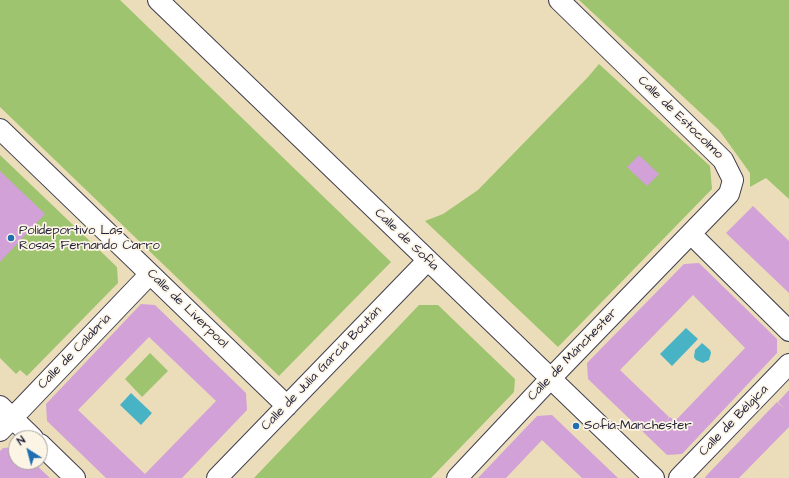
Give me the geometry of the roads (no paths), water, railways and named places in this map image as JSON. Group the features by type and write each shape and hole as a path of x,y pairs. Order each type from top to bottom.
{"street":[{"name":"Calle de Sofía","path":"158,0 654,478"},
{"name":"Calle de Estocolmo","path":"559,0 727,165 733,180 729,194 691,234"},
{"name":"Calle de Liverpool","path":"0,130 287,406"},
{"path":"691,234 789,331"},
{"name":"Calle de Mánchester","path":"457,478 551,378 691,234"},
{"name":"Calle de Julia García Boután","path":"217,478 427,260"},
{"name":"Calle de Calabria","path":"4,418 150,274"},
{"name":"Calle de Bélgica","path":"679,478 789,364"},
{"path":"4,418 21,430"},
{"path":"48,452 75,478"}],"water":[{"path":"686,328 698,339 672,366 660,354"},
{"path":"702,343 710,350 711,353 709,360 703,363 696,360 694,357 695,350"},
{"path":"131,393 152,413 141,425 120,405"}],"place":[{"name":"Polideportivo Las Rosas Fernando Carro","path":"11,238"},
{"name":"Sofía-Manchester","path":"576,426"}]}
